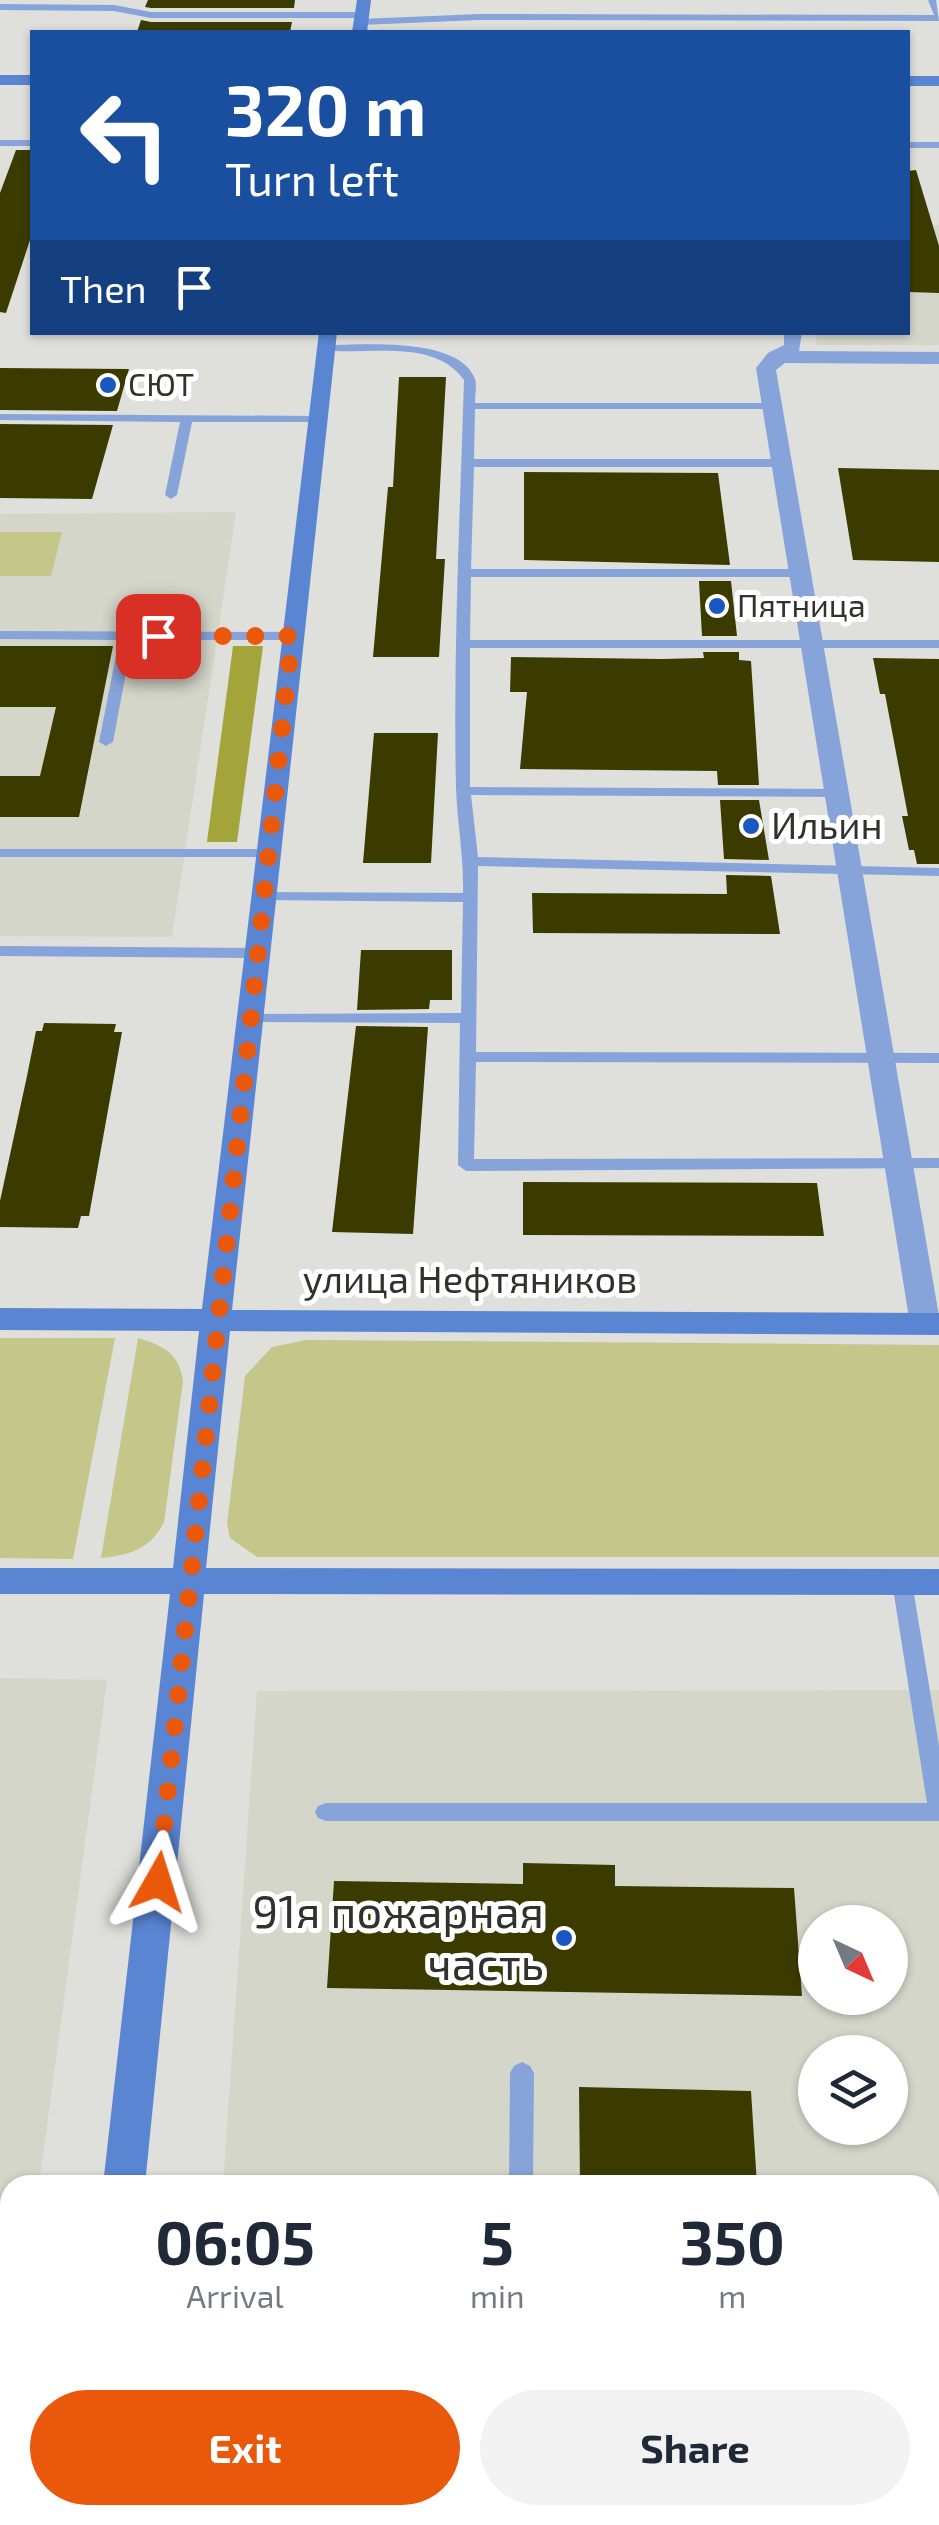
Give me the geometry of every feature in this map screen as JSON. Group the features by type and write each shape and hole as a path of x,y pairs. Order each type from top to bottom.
{"street":[{"path":"0,80 30,80"},
{"path":"910,80 939,80"},
{"path":"793,335 793,347 775,357 766,368 897,1163 932,1324"},
{"path":"125,2175 255,953 327,340"},
{"path":"775,357 939,358"},
{"name":"улица Нефтяников","path":"0,1320 932,1324"},
{"path":"0,1581 939,1582"}],"lane":[{"path":"479,0 479,17"},
{"path":"606,0 607,17"},
{"path":"804,0 808,18"},
{"path":"0,8 114,8 151,15 361,18 939,18 932,0"},
{"path":"0,143 30,143"},
{"path":"910,145 939,145"},
{"path":"327,340 436,354 466,371 471,463 462,644 463,791 471,861 466,1165 939,1163"},
{"path":"470,406 773,406"},
{"path":"0,417 315,419"},
{"path":"171,496 187,418"},
{"path":"471,463 782,463"},
{"path":"467,573 800,572"},
{"path":"0,635 292,636"},
{"path":"106,742 126,636"},
{"path":"462,644 939,644"},
{"path":"463,791 836,792"},
{"path":"0,852 266,854"},
{"path":"471,861 939,872"},
{"path":"262,896 470,898"},
{"path":"1,954 255,953"},
{"path":"248,1020 468,1018"},
{"path":"468,1057 939,1058"},
{"path":"326,1812 939,1811 902,1582"},
{"path":"522,2072 522,2175"}],"shaded area":[{"path":"910,225 939,225 939,345 817,345 815,335 910,335"},
{"path":"236,512 172,937 0,936 0,514"},
{"path":"233,646 263,646 237,842 207,842"},
{"path":"0,1678 107,1680 40,2175 0,2175"},
{"path":"939,1690 939,2175 224,2175 257,1691"}],"green space":[{"path":"0,532 62,532 51,576 0,576"},
{"path":"0,1338 115,1338 73,1559 0,1558"},
{"path":"138,1338 169,1352 183,1381 164,1522 153,1539 138,1549 101,1558"},
{"path":"307,1340 939,1345 939,1557 257,1557 230,1538 227,1524 245,1376 272,1347"}],"building":[{"path":"148,0 295,0 294,8 151,8 145,7"},
{"path":"141,20 292,22 290,30 138,30"},
{"path":"16,150 30,150 30,240 6,313 0,312 0,193"},
{"path":"916,170 939,246 939,293 910,292 910,171"},
{"name":"СЮТ","path":"0,368 129,369 117,411 0,410"},
{"path":"399,377 446,377 436,559 445,559 439,657 373,657 388,487 393,487"},
{"path":"0,424 113,425 92,499 0,498"},
{"path":"838,468 939,470 939,562 853,560"},
{"path":"524,472 718,473 730,565 524,560"},
{"path":"699,581 731,581 737,636 702,636"},
{"path":"0,646 113,646 79,817 0,817 0,776 40,776 56,707 0,707"},
{"path":"703,652 739,652 739,660 751,661 759,785 718,785 717,771 520,769 527,692 510,692 511,657 704,658"},
{"path":"873,658 939,659 939,864 917,864 914,850 909,850 902,816 908,816 885,694 880,694"},
{"path":"374,733 438,733 431,863 363,863"},
{"path":"720,800 759,800 769,860 724,859"},
{"path":"726,875 771,876 780,934 533,933 532,893 727,894"},
{"path":"361,950 452,950 452,1000 430,1000 429,1009 357,1010"},
{"path":"44,1023 116,1024 114,1032 122,1032 89,1216 81,1216 78,1228 0,1227 0,1201 36,1031 42,1031"},
{"path":"356,1026 428,1027 413,1234 332,1232"},
{"path":"523,1182 817,1183 824,1236 523,1235"},
{"name":"91я пожарная часть","path":"523,1863 615,1865 615,1886 794,1888 798,1996 327,1988 334,1881 523,1884"},
{"path":"579,2087 751,2091 756,2175 580,2175"}],"place":[{"name":"СЮТ","path":"108,385"},
{"name":"Пятница","path":"717,606"},
{"name":"Ильин","path":"751,826"},
{"name":"91я пожарная часть","path":"564,1938"}],"route":[{"path":"158,636 292,636 158,1882"}]}
